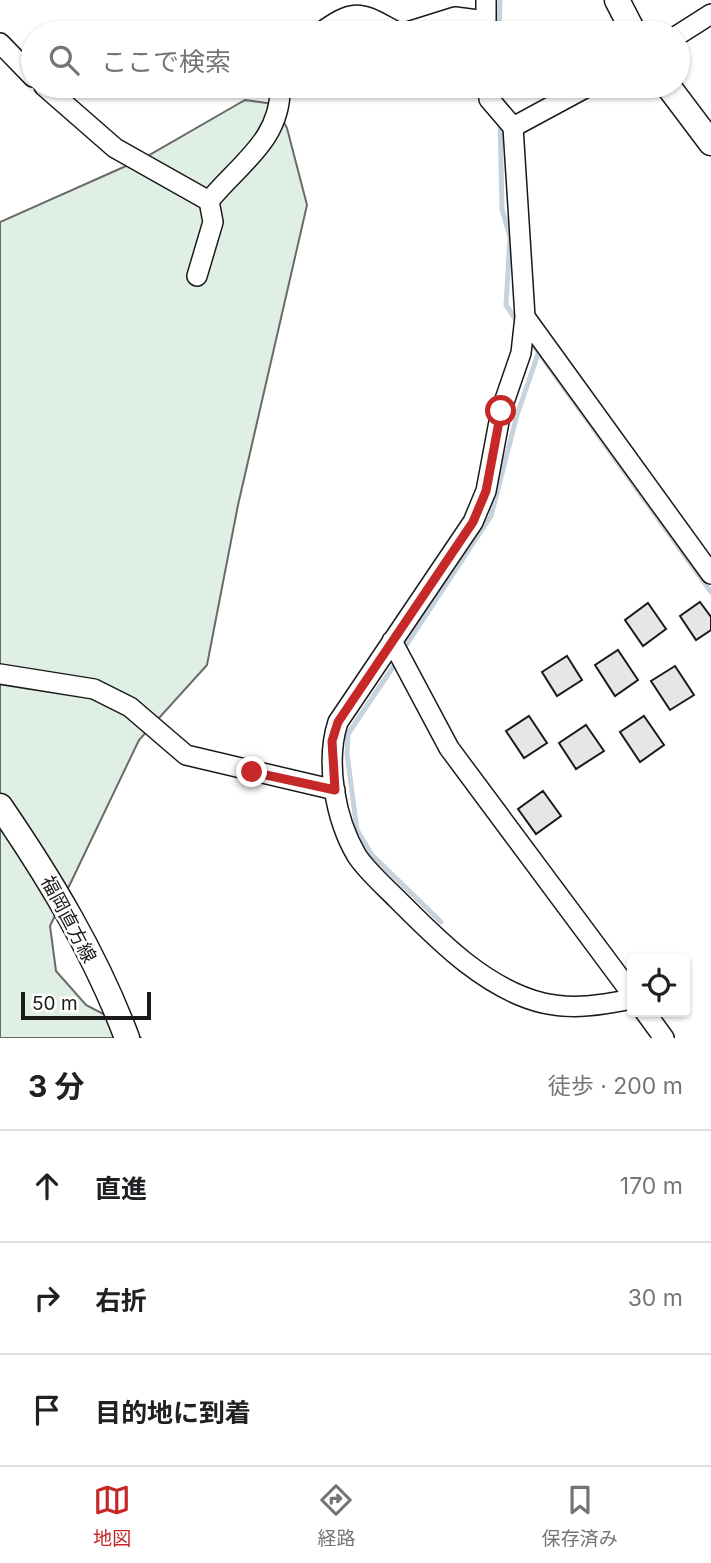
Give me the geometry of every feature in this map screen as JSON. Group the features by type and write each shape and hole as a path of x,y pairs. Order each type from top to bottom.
{"main road":[{"path":"617,0 628,21"},
{"path":"677,98 711,143"},
{"name":"福岡直方線","path":"0,806 41,867 84,943 127,1038"}],"street":[{"path":"486,0 486,21"},
{"path":"342,21 355,14 365,13 379,21"},
{"path":"690,27 711,14"},
{"path":"442,21 455,17 467,21"},
{"path":"0,43 21,65"},
{"path":"58,98 115,148 209,201 213,222 197,276"},
{"path":"209,201 241,168 277,119 279,98"},
{"path":"489,98 513,127 525,317 521,353 501,411 486,491 473,522 338,722 332,741 335,790 343,824 358,857 430,932 462,959 502,987 541,1003 573,1008 627,997"},
{"path":"513,127 567,98"},
{"path":"525,317 711,574"},
{"path":"392,641 450,748 627,989"},
{"path":"0,674 94,689 130,707 186,755 335,790"},
{"path":"649,1017 664,1038"}],"green space":[{"path":"245,100 274,104 287,128 307,205 238,505 207,665 139,740 50,926 56,971 86,1005 130,1028 141,1038 0,1038 0,222 144,158"}],"building":[{"path":"700,602 711,617 711,630 696,640 680,616"},
{"path":"648,603 666,629 643,646 625,620"},
{"path":"618,650 638,680 615,696 595,665"},
{"path":"567,656 582,680 557,696 542,672"},
{"path":"675,666 694,695 670,710 651,681"},
{"path":"529,716 547,743 524,758 506,731"},
{"path":"644,716 664,745 640,762 620,732"},
{"path":"586,725 604,751 576,769 559,743"},
{"path":"543,791 561,816 536,834 518,809"}],"waterway":[{"path":"499,21 500,0"},
{"path":"500,98 500,104"},
{"path":"500,120 502,209 510,237 506,305 518,323"},
{"path":"529,339 711,592"},
{"path":"403,650 491,516 517,415 538,354"},
{"path":"397,661 348,734 347,754 357,830 372,855 441,922"}],"route":[{"path":"252,772 335,790 332,741 338,722 473,522 486,491 501,411"}]}
